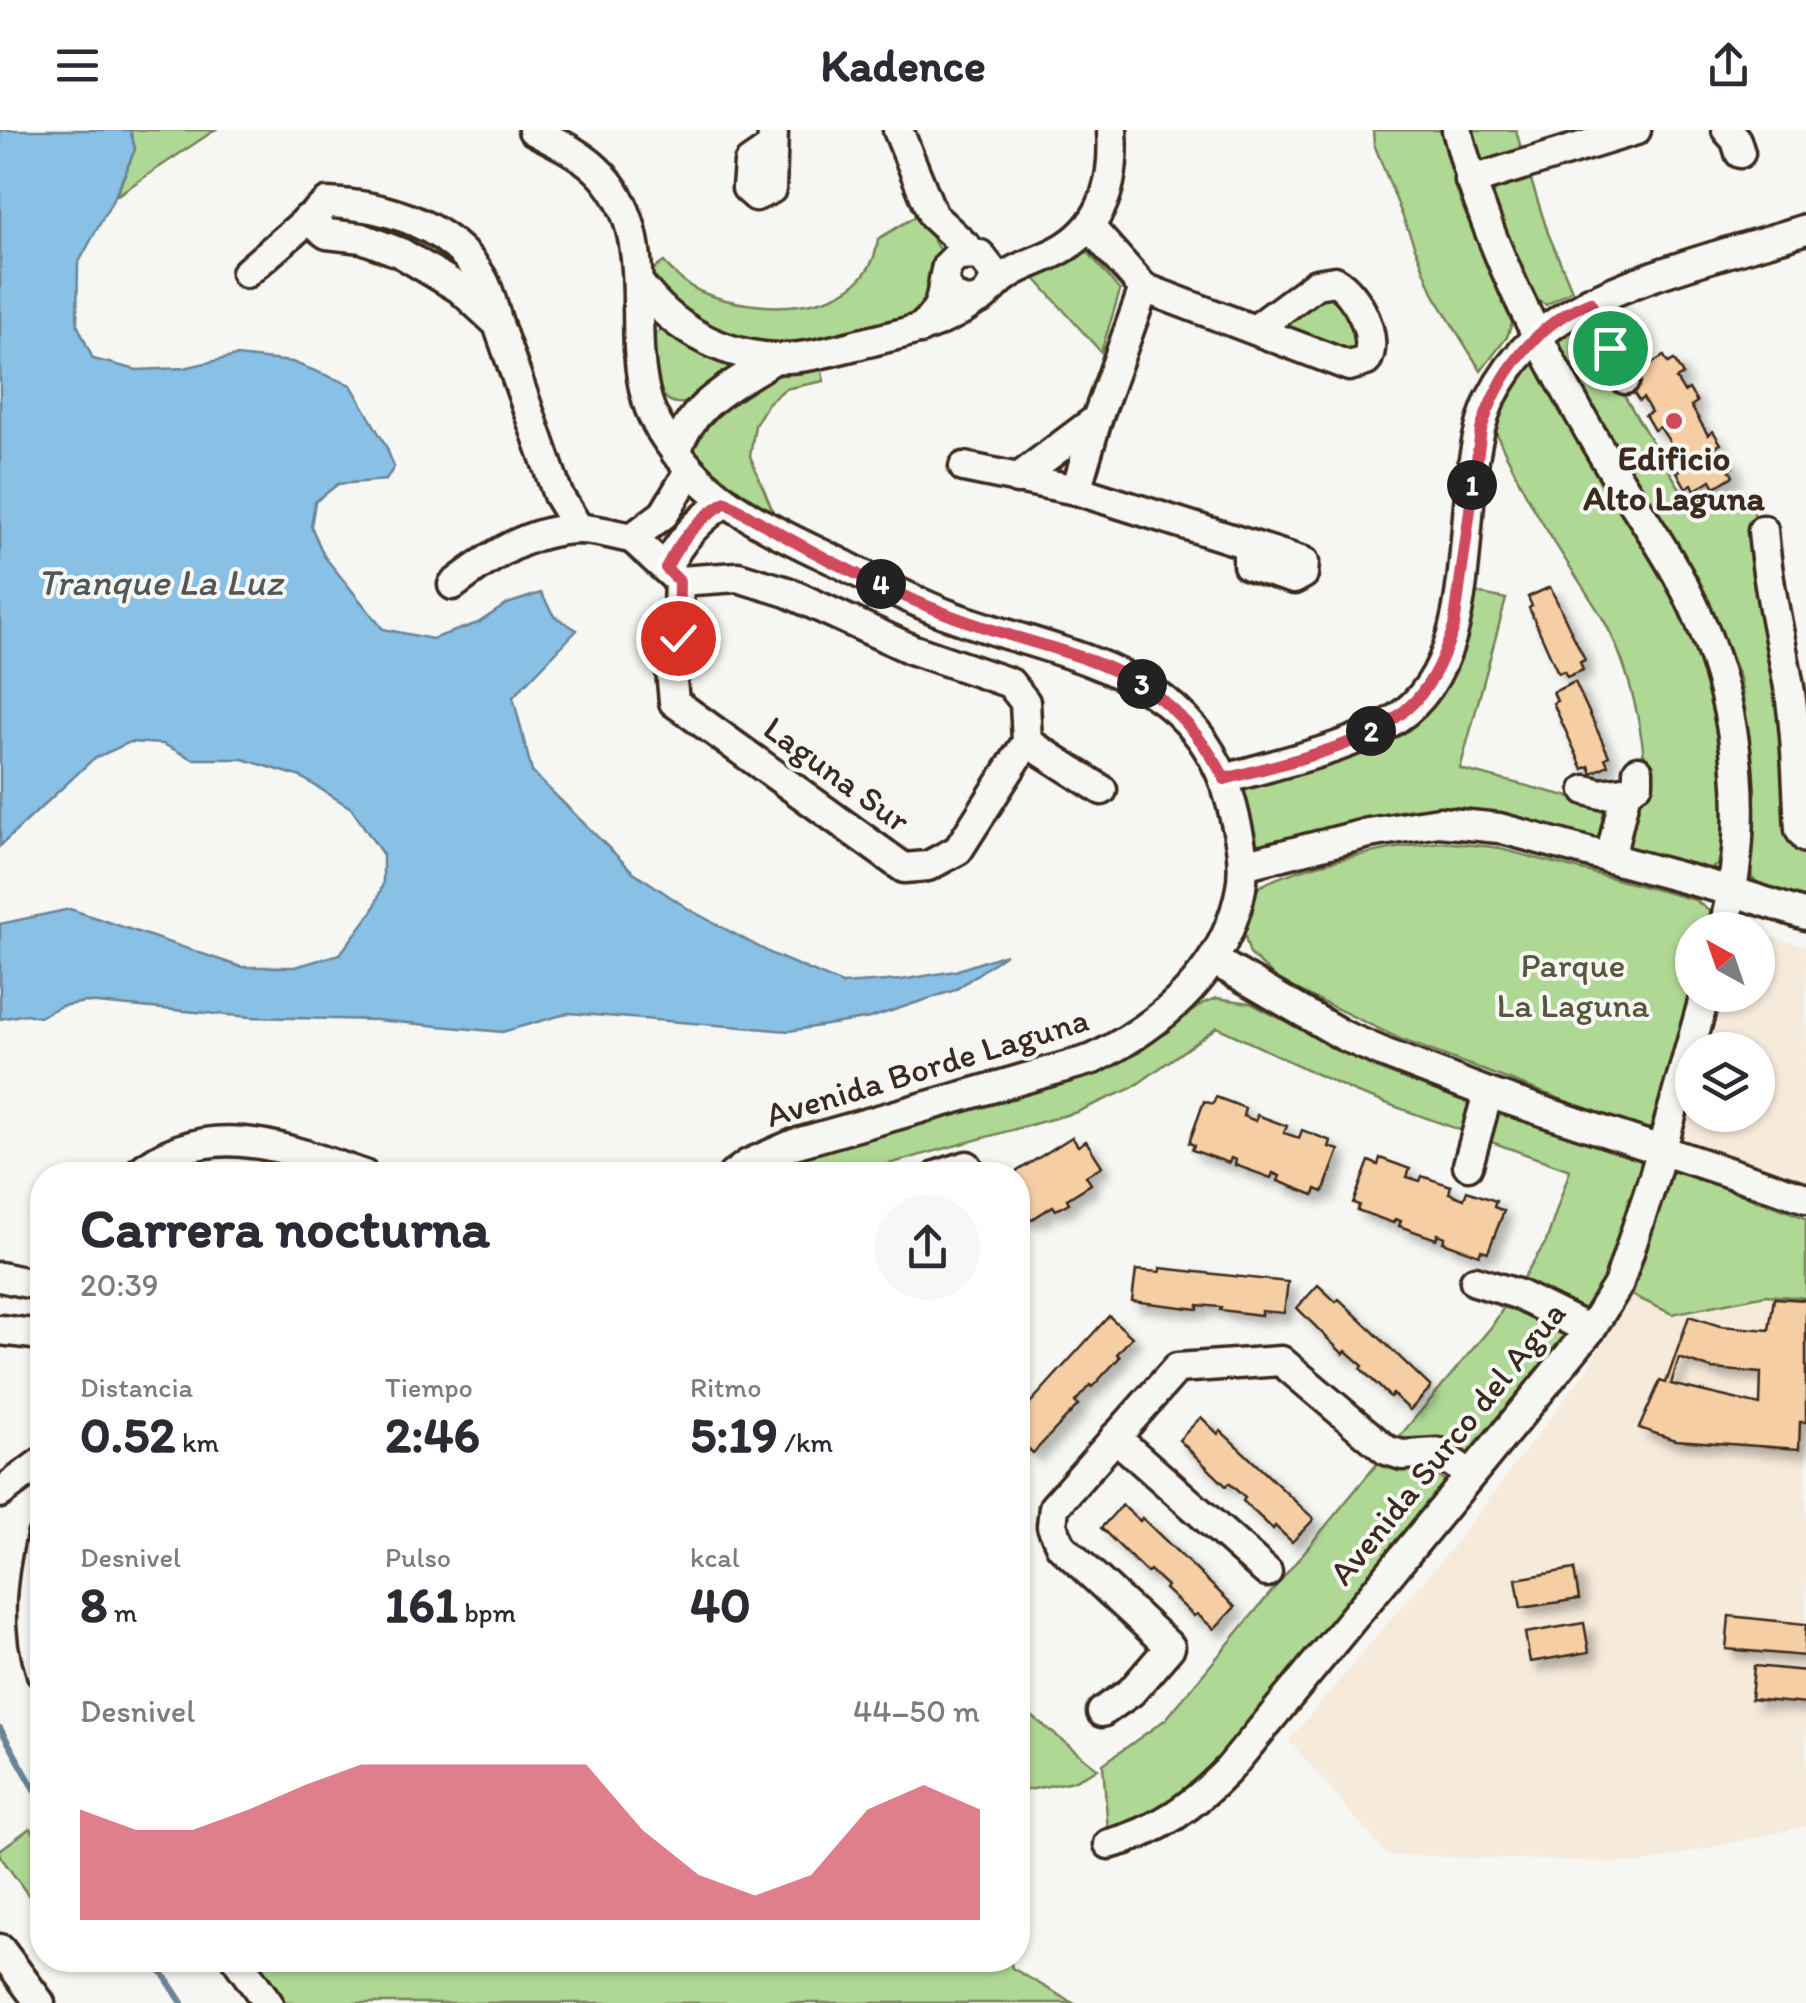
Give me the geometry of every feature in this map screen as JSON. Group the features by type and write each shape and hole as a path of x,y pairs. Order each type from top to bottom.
{"street":[{"name":"Avenida Borde Laguna","path":"532,130 580,155 615,192 631,225 647,401 683,461 726,502 829,558 952,616 1093,660 1129,676 1184,718 1206,747 1225,779 1241,844 1243,866 1232,921 1215,961 1181,997 1120,1045 1094,1058 794,1144 753,1162"},
{"path":"898,130 924,200 964,265 956,299 982,296"},
{"path":"638,282 675,323 713,343 774,358 833,350 919,330 950,318 1010,270 1064,247 1090,227 1111,179 1112,130"},
{"path":"1457,130 1495,251 1596,444 1698,616 1718,668 1730,712 1738,816 1738,860 1727,912"},
{"path":"1470,181 1636,130"},
{"path":"246,272 307,219 327,234 362,238 401,253 459,288 498,324 558,495 579,528"},
{"path":"1090,227 1144,288 1256,329"},
{"path":"1225,779 1344,744 1397,718 1433,677 1454,627 1472,486 1490,402 1508,370 1538,336 1577,307 1637,283 1806,229"},
{"path":"919,330 964,265 1064,247"},
{"path":"964,265 994,272 982,296"},
{"path":"1076,490 1144,288"},
{"path":"1590,302 1625,379"},
{"path":"638,329 675,323"},
{"path":"632,538 664,514 683,461 682,431 694,414 774,358"},
{"path":"647,401 694,414"},
{"path":"1018,479 1097,419"},
{"path":"964,467 1076,490 1248,547"},
{"path":"672,574 687,532 726,502"},
{"path":"453,584 494,553 541,534 579,528 632,538 672,574 738,577 787,592 911,649 1010,683 1025,702 1027,742 1102,790"},
{"path":"1764,530 1768,588 1788,676 1798,752 1800,830 1806,838"},
{"name":"Laguna Sur","path":"672,574 678,638 671,670 674,702 904,868 928,866 958,850 1027,742"},
{"path":"1586,790 1602,794 1632,781 1610,858"},
{"path":"1243,866 1370,833 1439,822 1500,828 1806,915"},
{"path":"1232,921 1235,951 1256,986"},
{"path":"1215,961 1344,1036 1488,1093 1806,1198"},
{"path":"1181,997 1224,984 1256,986"},
{"name":"Avenida Surco del Agua","path":"1109,1844 1160,1825 1207,1791 1229,1769 1590,1330 1618,1284 1700,1012"},
{"path":"1468,1165 1488,1093"},
{"path":"154,1162 186,1147 221,1140 267,1144 323,1162"},
{"path":"0,1278 30,1284"},
{"path":"1475,1280 1517,1294 1590,1330"},
{"path":"0,1330 30,1333"},
{"path":"1102,1712 1131,1692 1170,1647 1061,1546 1052,1526 1054,1507 1180,1366 1281,1362 1386,1450 1426,1455 1465,1479"},
{"path":"1115,1438 1267,1572"},
{"path":"0,1493 30,1471"},
{"path":"0,1949 40,2003"},
{"path":"246,1972 268,2003"}],"shaded area":[{"path":"1775,938 1806,946 1806,1826 1642,1863 1387,1855 1289,1740 1453,1546 1584,1373 1632,1295 1682,1132 1775,1132 1775,1032 1713,1032 1719,1012 1775,1012"}],"green space":[{"path":"130,130 215,130 116,196 135,149"},
{"path":"1373,130 1440,130 1460,200 1512,323 1507,337 1481,371 1434,295 1374,144"},
{"path":"1474,130 1516,130 1523,156 1488,165 1482,162"},
{"path":"1530,177 1572,290 1546,305 1537,300 1492,200 1501,185"},
{"path":"334,210 428,237 476,283 327,224"},
{"path":"918,215 940,251 935,294 917,315 823,339 776,343 730,336 681,315 648,273 664,262 689,285 722,299 749,305 806,304 833,297 855,284 870,265 878,239"},
{"path":"1080,252 1089,253 1120,291 1101,352 1032,275"},
{"path":"1335,289 1367,343 1360,357 1276,330 1276,320"},
{"path":"1586,322 1623,394 1688,502 1751,490 1794,843 1806,854 1806,899 1766,889 1752,878 1749,861 1754,803 1740,678 1708,599 1593,414 1556,343"},
{"path":"668,330 746,362 691,402 668,400 657,384 652,338 659,331"},
{"path":"1534,360 1588,457 1675,596 1695,642 1717,717 1726,830 1718,865 1704,871 1623,848 1633,802 1646,793 1639,726 1621,657 1602,617 1533,506 1496,431 1500,402"},
{"path":"821,367 824,381 785,389 768,403 755,425 750,456 772,509 745,499 722,484 685,443 699,423 768,378"},
{"path":"1467,591 1506,599 1460,769 1610,807 1601,842 1492,814 1426,808 1363,819 1253,853 1237,798 1241,791 1343,758 1393,733"},
{"name":"Parque La Laguna","path":"1441,842 1493,847 1695,900 1709,911 1675,912 1675,1012 1687,1012 1681,1032 1675,1032 1675,1054 1654,1127 1643,1130 1400,1039 1279,981 1250,954 1244,933 1247,911 1259,887 1298,871 1373,852"},
{"path":"1217,998 1250,1003 1373,1067 1477,1106 1468,1133 1355,1092 1217,1027 1132,1088 1077,1112 896,1162 784,1162 1101,1071 1137,1054 1203,1003"},
{"path":"1500,1112 1643,1159 1607,1279 1587,1313 1519,1284 1546,1242 1570,1170 1486,1140"},
{"path":"1677,1171 1806,1218 1806,1298 1766,1295 1672,1314 1632,1295 1670,1175"},
{"path":"1509,1299 1567,1330 1569,1337 1466,1458 1399,1437 1492,1326"},
{"path":"1377,1464 1393,1468 1425,1466 1445,1485 1226,1751 1172,1798 1142,1817 1108,1831 1103,1764 1166,1719"},
{"path":"1030,1715 1098,1769 1073,1781 1030,1790"},
{"path":"30,1828 30,1897 0,1856 0,1850"},
{"path":"248,1972 1019,1972 1073,2003 272,2003"}],"water":[{"name":"Tranque La Luz","path":"0,130 130,130 135,149 78,264 77,324 93,359 137,370 184,368 236,356 292,362 351,385 394,467 386,480 338,484 315,502 311,526 324,556 383,629 432,639 478,623 507,604 541,593 554,616 577,630 513,697 532,772 632,871 690,910 774,955 842,984 955,971 1006,954 955,990 870,1018 789,1031 569,1013 502,1032 376,1020 250,1017 86,1002 61,1006 39,1017 26,1014 0,1019 0,924 70,909 241,967 295,967 340,954 374,909 383,884 383,855 351,808 301,777 243,759 193,759 163,744 130,742 93,759 0,846"}],"building":[{"name":"Edificio Alto Laguna","path":"1664,356 1668,363 1674,360 1683,375 1676,379 1684,392 1689,389 1697,402 1691,406 1708,435 1713,431 1721,444 1715,447 1721,457 1726,454 1733,467 1729,469 1733,476 1715,487 1711,480 1695,490 1692,484 1686,488 1677,472 1683,469 1678,459 1672,462 1664,448 1671,444 1660,427 1654,430 1645,415 1651,412 1643,398 1639,401 1631,389 1630,376"},
{"path":"1550,587 1585,660 1580,662 1583,670 1567,677 1564,671 1558,673 1529,608 1532,606 1528,597"},
{"path":"1575,682 1609,756 1605,758 1608,765 1592,773 1589,766 1583,769 1553,703 1557,701 1553,692"},
{"path":"1216,1097 1245,1108 1243,1116 1256,1121 1257,1115 1287,1126 1284,1133 1299,1138 1302,1130 1331,1141 1329,1147 1339,1150 1323,1192 1316,1189 1314,1195 1278,1181 1280,1176 1273,1173 1271,1178 1235,1165 1236,1160 1231,1158 1229,1163 1192,1150 1194,1145 1189,1143 1204,1101 1213,1104"},
{"path":"1072,1137 1078,1146 1086,1141 1102,1166 1086,1176 1091,1184 1067,1199 1069,1203 1056,1210 1053,1206 1031,1220 1030,1163"},
{"path":"1380,1158 1410,1169 1407,1177 1420,1181 1422,1176 1451,1186 1449,1193 1464,1199 1467,1191 1496,1201 1494,1207 1504,1211 1488,1252 1481,1250 1479,1255 1443,1242 1445,1237 1438,1234 1436,1239 1399,1226 1401,1221 1395,1219 1393,1223 1357,1210 1359,1205 1353,1203 1369,1161 1378,1165"},
{"path":"1160,1268 1288,1282 1284,1313 1261,1311 1261,1315 1220,1310 1221,1307 1198,1305 1198,1309 1132,1301 1136,1270 1160,1272"},
{"path":"1318,1285 1336,1302 1339,1299 1431,1387 1410,1410 1393,1394 1390,1397 1361,1369 1363,1366 1346,1351 1343,1354 1297,1308"},
{"path":"1774,1298 1806,1300 1806,1422 1800,1422 1799,1449 1675,1440 1639,1428 1660,1381 1666,1383 1689,1316 1720,1326 1769,1330","holes":["1679,1358 1712,1369 1761,1373 1760,1405 1671,1384"]},
{"path":"1109,1316 1132,1337 1117,1354 1120,1357 1090,1385 1075,1402 1078,1405 1033,1453 1030,1403"},
{"path":"1201,1417 1218,1434 1221,1431 1314,1519 1292,1542 1275,1526 1273,1529 1243,1501 1245,1498 1229,1483 1226,1486 1179,1440"},
{"path":"1122,1505 1140,1521 1142,1518 1235,1607 1214,1629 1197,1614 1194,1616 1165,1589 1167,1586 1150,1570 1147,1573 1101,1528"},
{"path":"1574,1569 1579,1599 1521,1608 1516,1579"},
{"path":"1729,1616 1806,1624 1804,1656 1726,1649"},
{"path":"1584,1623 1589,1652 1530,1662 1525,1633"},
{"path":"1754,1666 1806,1671 1806,1704 1751,1699"}],"waterway":[{"path":"0,1728 30,1781"},
{"path":"162,1972 182,2003"}],"place":[{"name":"Edificio Alto Laguna","path":"1674,421"}],"route":[{"path":"678,638 679,581 666,568 687,532 726,502 754,520 952,616 1093,660 1129,676 1184,718 1225,779 1344,744 1397,718 1417,699 1444,654 1454,627 1481,430 1490,402 1508,370 1538,336 1590,302 1610,348"}]}
